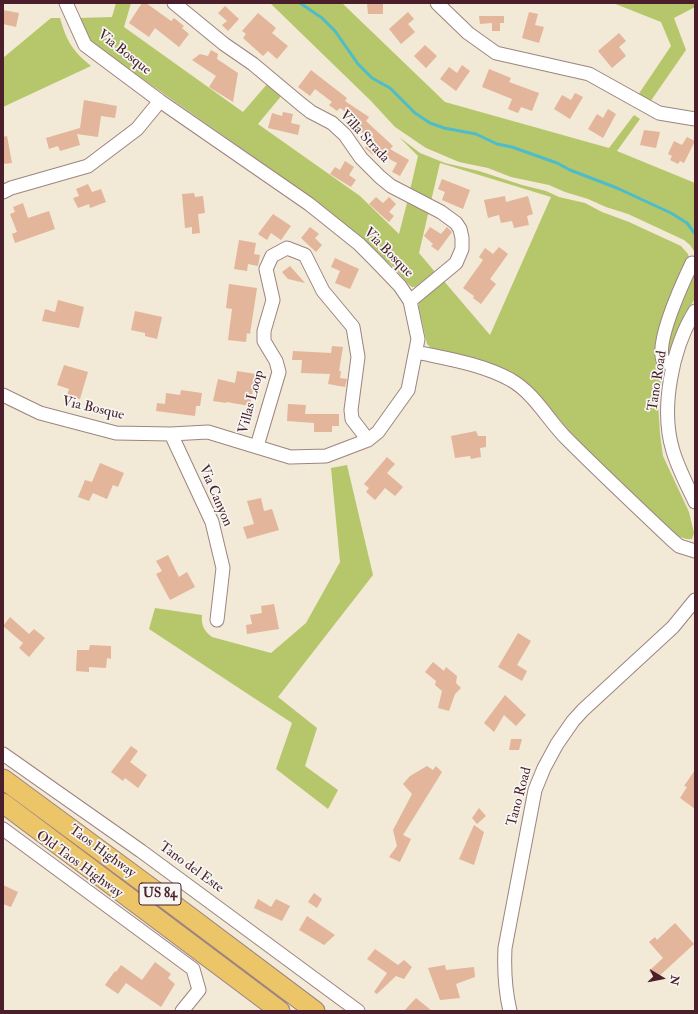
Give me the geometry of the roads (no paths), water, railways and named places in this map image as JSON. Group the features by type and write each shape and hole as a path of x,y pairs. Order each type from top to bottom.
{"highway":[{"name":"Taos Highway","path":"3,779 315,1011"},
{"name":"Taos Highway","path":"3,803 280,1011"}],"street":[{"name":"Via Bosque","path":"3,395 40,413 116,433 170,434 208,432 290,457 326,456 368,440 378,432 408,390 416,352 418,339 410,301 400,286 376,260 359,244 309,204 160,101 85,45 66,3"},
{"name":"Villa Strada","path":"174,3 224,44 253,64 311,112 332,123 345,136 361,158 391,186 445,214 456,223 460,229 462,238 462,249 456,264 410,301"},
{"path":"437,3 468,33 496,53 589,74 660,113 695,119"},
{"path":"3,192 10,188 88,166 137,129 160,101"},
{"name":"Villas Loop","path":"257,446 279,372 276,362 264,341 264,331 273,300 266,269 272,256 287,248 305,255 323,291 353,327 358,357 351,410 352,419 368,440"},
{"path":"673,366 664,360 661,352 673,306 692,264"},
{"name":"Tano Road","path":"695,311 686,328 673,366 668,404 668,430 673,453 695,502"},
{"path":"416,352 476,366 495,373 518,385 531,396 567,439 672,540 679,546 695,551"},
{"name":"Via Canyon","path":"170,434 212,522 223,568 217,620"},
{"name":"Tano Road","path":"510,1011 505,986 505,948 532,802 540,777 557,744 573,721 673,627 691,616 695,600"},
{"name":"Tano del Este","path":"3,754 147,855 358,1011"},
{"name":"Old Taos Highway","path":"3,829 193,969 199,990 182,1011"}],"waterway":[{"path":"300,3 322,18 335,31 358,64 372,78 390,88 415,113 430,123 444,128 476,134 497,144 512,147 557,163 570,170 617,188 671,213 687,223 695,234"}]}
